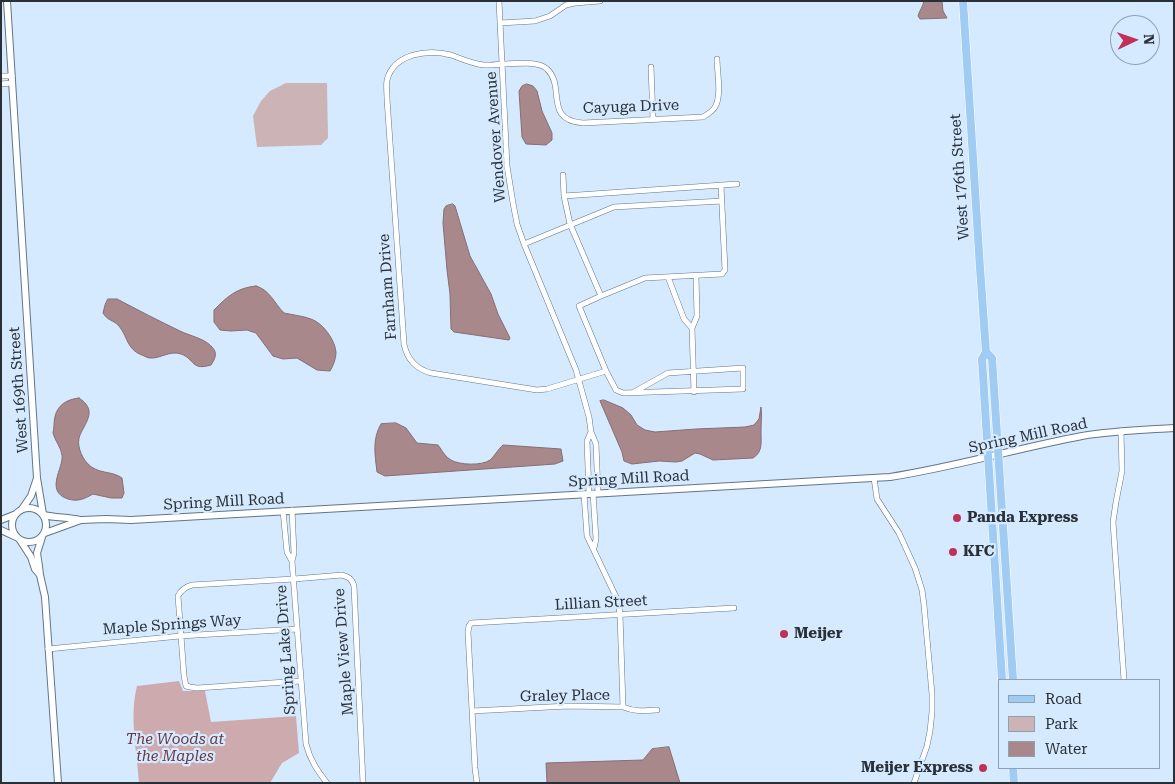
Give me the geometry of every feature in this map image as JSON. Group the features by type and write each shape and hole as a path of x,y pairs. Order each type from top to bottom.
{"main road":[{"name":"West 176th Street","path":"963,1 986,352 982,359 1002,679"},
{"name":"West 176th Street","path":"986,352 992,358 1013,679"},
{"path":"1013,769 1014,783"}],"street":[{"name":"West 169th Street","path":"7,1 37,478 44,515"},
{"name":"Wendover Avenue","path":"499,1 507,166 513,203 524,244 579,379 591,432 587,441 591,494"},
{"path":"500,23 535,21 550,16 566,5 600,1"},
{"name":"Cayuga Drive","path":"394,67 411,55 423,53 450,55 483,65 534,63 547,69 555,84 556,101 560,111 567,119 583,123 704,117 712,111 719,95 717,59"},
{"name":"Farnham Drive","path":"394,67 387,81 387,99 405,351 418,368 431,373 537,390 547,389 579,379"},
{"path":"651,67 653,119"},
{"path":"1,76 12,79"},
{"path":"1,84 12,79"},
{"path":"563,174 564,196 570,224 601,296"},
{"path":"564,196 737,184"},
{"path":"634,392 668,373 743,368 743,389 623,393 616,390 579,306 645,278 722,274 725,270 721,185"},
{"path":"524,244 614,207 722,201"},
{"path":"694,392 692,328 697,316 696,276"},
{"path":"668,277 684,319 692,328"},
{"path":"579,379 606,371"},
{"name":"Spring Mill Road","path":"44,515 81,520 131,520 874,478 906,474 1083,436 1174,428"},
{"path":"591,432 596,444 587,536 618,601 623,707"},
{"path":"1121,432 1122,471 1113,522 1124,679"},
{"name":"West 169th Street","path":"22,509 31,496 37,478"},
{"path":"874,478 878,499 882,508 899,533 915,568 922,590 924,605 932,712 927,746 914,783"},
{"path":"591,494 596,540 594,549"},
{"path":"1,520 28,507 39,510 44,515 47,525 37,553 45,597 58,783"},
{"name":"Spring Lake Drive","path":"292,510 294,553 292,561 306,744 315,768 327,783"},
{"path":"283,511 287,552 292,561"},
{"path":"16,514 12,522 12,528 40,575"},
{"name":"Spring Mill Road","path":"43,535 81,520"},
{"path":"1,530 28,543 34,542 43,535"},
{"name":"Maple View Drive","path":"301,681 197,688 185,684 178,596 180,592 192,585 342,575 352,581 355,604 363,783"},
{"name":"Lillian Street","path":"472,711 468,632 470,624 476,622 734,608"},
{"name":"Maple Springs Way","path":"48,649 297,629"},
{"name":"Graley Place","path":"472,711 568,706 623,707 631,711 657,710"},
{"path":"472,711 475,779 477,783"}],"green space":[{"path":"286,83 327,83 328,138 321,145 257,147 253,116 261,101 270,91"},
{"name":"The Woods at the Maples","path":"179,681 183,691 205,691 211,722 296,716 299,753 282,763 270,783 139,783 134,734 137,686"}],"water":[{"path":"924,1 942,1 943,11 947,18 920,19 918,16"},
{"path":"527,84 533,86 537,91 542,111 552,133 552,140 546,145 526,144 522,137 519,91 522,86"},
{"path":"453,204 470,256 491,294 498,314 510,338 509,340 454,332 451,329 450,294 443,223 444,209 446,206"},
{"path":"256,286 265,290 284,313 311,319 328,332 336,352 330,371 317,370 297,358 283,359 273,356 256,333 247,330 220,330 214,322 214,310 232,294"},
{"path":"108,299 117,299 180,331 205,341 215,352 211,365 200,367 185,356 177,353 150,358 137,352 130,346 118,325 103,313"},
{"path":"79,398 88,407 89,411 88,420 79,438 81,453 91,467 122,478 124,493 122,498 111,498 93,494 81,500 72,500 57,491 56,485 62,455 53,433 54,420 60,406 68,401"},
{"path":"604,400 623,408 631,415 637,425 645,430 655,432 754,425 759,419 761,407 760,450 753,458 713,460 695,453 682,461 632,464 624,461 600,401"},
{"path":"396,423 406,428 417,443 438,445 449,459 459,463 476,464 486,462 503,445 561,449 563,461 555,464 385,476 377,472 376,435 381,424"},
{"path":"669,747 680,783 547,783 546,763 643,760 652,749"}],"place":[{"name":"Panda Express","path":"957,518"},
{"name":"KFC","path":"953,552"},
{"name":"Meijer","path":"784,634"},
{"name":"Meijer Express","path":"983,768"}]}
